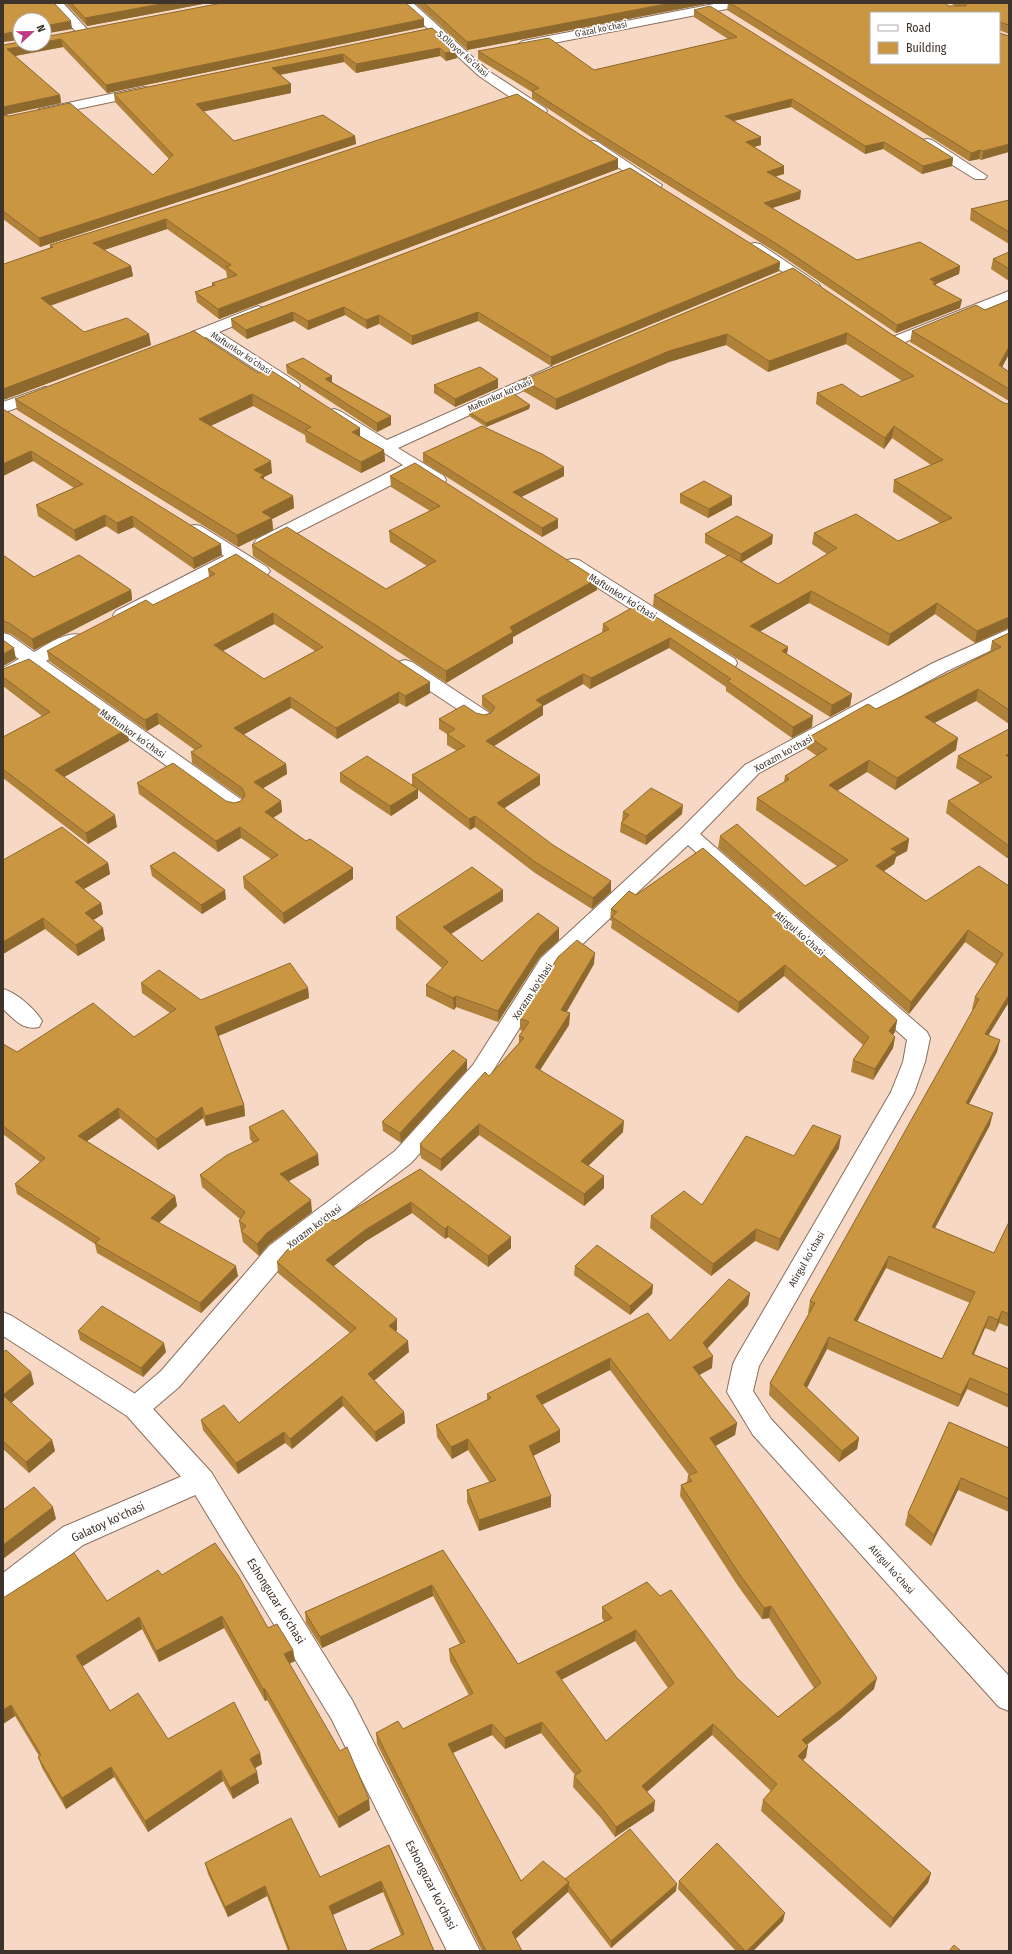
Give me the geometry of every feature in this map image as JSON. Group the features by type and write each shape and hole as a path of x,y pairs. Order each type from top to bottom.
{"street":[{"path":"56,3 83,32"},
{"name":"S.Olloyor koʻchasi","path":"406,3 483,73 550,117"},
{"name":"G'azal ko'chasi","path":"511,47 737,3"},
{"path":"712,8 726,16"},
{"path":"67,35 98,29"},
{"path":"420,34 436,30"},
{"path":"465,56 480,53"},
{"path":"33,114 157,88"},
{"path":"502,101 517,96"},
{"path":"913,134 980,176"},
{"path":"582,138 664,190"},
{"path":"616,176 631,170"},
{"path":"743,240 824,293"},
{"path":"778,278 792,272"},
{"path":"895,341 1009,295"},
{"path":"186,339 269,306"},
{"name":"Maftunkor koʻchasi","path":"208,331 455,490"},
{"path":"882,332 909,349"},
{"name":"Maftunkor ko'chasi","path":"386,447 566,366"},
{"path":"7,412 62,386"},
{"path":"110,621 416,466"},
{"path":"184,523 278,582"},
{"name":"Maftunkor koʻchasi","path":"560,556 744,673"},
{"path":"3,675 88,632"},
{"name":"Xorazm ko'chasi","path":"136,1408 170,1379 278,1253 404,1157 481,1071 548,963 688,834 752,769 823,723 1009,635"},
{"name":"Maftunkor koʻchasi","path":"3,639 235,805"},
{"path":"391,657 484,718"},
{"name":"Atirgul koʻchasi","path":"688,834 919,1038 914,1062 902,1093 746,1364 740,1392 762,1427 1009,1697"},
{"path":"3,996 31,1021"},
{"name":"Eshonguzar ko'chasi","path":"3,1322 136,1408 201,1480 342,1710 464,1951"},
{"name":"Galatoy ko'chasi","path":"3,1590 73,1536 201,1480"}],"building":[{"path":"3,3 54,3 71,21 52,25 52,12 12,12 12,32 3,34"},
{"path":"71,3 166,3 85,18"},
{"path":"222,3 406,3 424,19 106,85 61,39 52,41 52,35"},
{"path":"424,3 671,3 467,42"},
{"path":"730,3 944,3 949,6 966,6 965,3 1009,3 1009,25 1000,22 1000,12 870,12 870,64 1000,64 1000,33 1009,36 1009,144 983,151 980,150 971,153"},
{"path":"710,6 953,158 923,166 884,142 865,146 792,99 725,116 761,137 746,142 784,166 767,172 801,191 764,203 857,260 920,242 960,266 930,279 936,283 933,284 962,300 897,325 783,248 532,91 539,88 478,51 549,38 594,70 737,37 694,10"},
{"path":"432,28 457,50 445,53 440,48 356,64 343,54 272,68 291,84 196,104 234,141 323,115 355,136 39,238 3,211 3,115 9,116 70,103 153,175 173,155 114,94"},
{"path":"12,43 12,48 7,49 60,95 3,107 3,45"},
{"path":"517,94 618,159 218,309 195,292 215,285 212,283 237,275 226,267 231,265 166,219 93,243 131,266 41,298 84,332 127,318 149,334 3,389 3,263 4,264 53,247 50,245 227,190"},
{"path":"630,168 780,262 551,357 478,312 412,336 379,315 366,320 344,307 308,321 293,312 246,330 231,319"},
{"path":"1009,200 1009,232 971,209"},
{"path":"1009,252 1009,269 993,259"},
{"path":"793,268 891,334 1004,403 1009,404 1009,617 977,631 937,603 890,634 811,591 750,626 788,647 782,651 852,694 832,705 654,595 729,555 778,584 837,548 814,533 856,514 898,541 952,518 894,480 943,460 894,426 885,438 817,393 842,384 861,397 914,376 847,333 769,361 727,334 669,351 556,399 523,380"},
{"path":"1009,300 1009,347 999,365 1009,372 1009,389 912,331 976,305 985,310"},
{"path":"194,331 258,373 269,369 360,428 352,432 384,450 361,462 305,430 311,427 252,394 199,419 271,461 254,470 264,475 260,477 293,496 262,512 272,518 237,535 15,399"},
{"path":"303,358 332,376 325,379 391,416 377,423 286,365"},
{"path":"480,367 498,379 455,399 434,385"},
{"path":"511,392 530,405 486,423 469,412"},
{"path":"3,409 221,544 193,558 132,516 117,523 105,515 74,530 36,505 83,484 31,451 3,464"},
{"path":"482,426 542,454 564,467 513,492 558,519 542,528 423,453"},
{"path":"415,463 597,579 510,627 513,632 446,671 252,545 287,527 386,589 436,561 389,531 440,506 390,476"},
{"path":"704,481 732,496 709,509 680,494"},
{"path":"737,516 773,535 741,554 705,534"},
{"path":"236,554 430,682 405,696 399,692 336,728 290,697 234,728 286,764 254,782 281,801 265,812 306,841 310,839 353,868 283,913 243,877 278,855 240,827 216,841 137,783 173,763 226,801 234,803 241,801 245,795 242,788 191,752 202,746 157,713 145,720 47,651 146,600 153,605 215,574 208,569","holes":["273,613 323,647 264,679 214,645"]},
{"path":"3,555 34,577 79,555 131,590 32,639 9,623 3,621"},
{"path":"637,605 813,716 793,727 727,681 731,679 670,638 591,678 583,674 536,700 543,705 486,741 540,775 497,803 553,845 611,881 593,898 535,862 475,816 469,819 412,775 465,746 447,734 455,729 439,719 464,705 476,713 484,715 491,713 495,707 482,696 609,629 603,624"},
{"path":"1009,633 1009,710 978,689 925,717 958,738 897,778 869,760 829,785 909,839 891,849 897,852 876,866 926,901 979,866 1009,886 1009,995 985,1034 1000,1040 966,1103 993,1113 932,1227 994,1253 1009,1222 1009,1314 1002,1311 998,1320 989,1316 972,1354 1009,1369 1009,1395 970,1378 961,1395 829,1337 804,1385 859,1438 842,1451 770,1383 815,1303 810,1301 979,999 975,997 1003,954 968,930 911,1002 720,836 737,824 805,886 848,860 757,798 789,779 785,776 827,749 809,737 868,704 876,709 1001,647 992,641","holes":["889,1256 975,1292 942,1359 854,1320"]},
{"path":"3,640 14,648 3,654"},
{"path":"29,659 127,729 55,770 115,815 86,833 3,769 3,737 50,712 3,677 3,669"},
{"path":"1009,729 1009,754 1006,755 1009,758 1009,846 948,801 992,777 958,756"},
{"path":"367,756 418,789 390,806 340,773"},
{"path":"651,788 683,805 646,836 621,823 629,815 623,812"},
{"path":"62,827 108,863 75,882 101,903 85,913 103,928 76,945 43,918 3,942 3,860"},
{"path":"703,848 897,1020 889,1031 895,1037 875,1069 853,1060 869,1037 785,965 739,1002 612,917 617,912 611,909 629,891 636,895"},
{"path":"174,852 225,890 201,905 150,866"},
{"path":"472,867 503,890 443,927 482,961 538,913 559,928 540,946 498,1011 456,996 453,998 426,985 448,962 396,917"},
{"path":"577,940 595,953 561,1010 570,1013 535,1067 624,1121 581,1161 604,1176 584,1194 479,1124 441,1159 421,1147 422,1146 420,1144 485,1072 489,1076 524,1038 519,1036 529,1022 520,1018 558,957"},
{"path":"290,963 308,988 215,1027 244,1105 205,1116 202,1107 156,1139 118,1108 78,1136 175,1196 151,1218 236,1266 200,1303 95,1243 100,1239 15,1184 45,1158 3,1126 3,1044 17,1052 93,1003 134,1037 176,1009 141,983 159,970 201,1000"},
{"path":"453,1050 467,1060 400,1133 382,1122"},
{"path":"283,1110 318,1154 280,1174 311,1200 267,1233 257,1244 241,1231 246,1226 239,1221 245,1212 200,1175 227,1155 259,1140 249,1127"},
{"path":"813,1125 841,1136 780,1239 756,1229 713,1264 651,1216 684,1191 702,1205 746,1136 794,1156"},
{"path":"420,1169 511,1237 488,1256 448,1226 445,1229 411,1202 365,1230 326,1260 397,1319 389,1326 408,1341 368,1374 404,1412 375,1432 342,1396 290,1439 284,1432 236,1463 201,1420 224,1405 239,1423 356,1328 277,1262 287,1250 330,1217 335,1221"},
{"path":"597,1245 653,1285 630,1306 575,1266"},
{"path":"729,1279 750,1293 703,1343 713,1356 693,1367 737,1423 710,1438 877,1678 843,1708 802,1740 808,1746 798,1756 931,1873 893,1918 763,1800 777,1784 713,1724 642,1786 655,1801 616,1827 574,1776 581,1771 542,1722 505,1738 492,1724 448,1744 521,1881 543,1861 569,1882 512,1932 522,1951 486,1951 376,1733 398,1721 403,1729 473,1693 449,1649 465,1642 432,1585 320,1637 305,1612 443,1550 518,1664 612,1618 602,1607 647,1582 660,1596 671,1590 737,1678 778,1717 821,1683 771,1606 764,1608 740,1575 681,1485 692,1481 688,1476 697,1472 610,1358 536,1396 560,1430 529,1446 551,1496 479,1520 467,1490 496,1480 468,1439 451,1447 436,1425 491,1398 487,1394 648,1313 670,1341","holes":["636,1630 674,1683 606,1741 556,1672"]},
{"path":"102,1306 164,1343 141,1368 78,1331"},
{"path":"6,1350 31,1372 3,1395 3,1352"},
{"path":"3,1395 52,1440 26,1462 3,1441"},
{"path":"949,1422 1009,1448 1009,1499 961,1478 934,1535 908,1513"},
{"path":"34,1487 53,1507 3,1545 3,1510"},
{"path":"215,1543 238,1575 268,1628 277,1624 293,1650 284,1654 340,1751 347,1747 369,1799 338,1817 222,1616 156,1651 139,1617 76,1656 110,1711 138,1693 168,1739 234,1702 260,1753 250,1759 257,1772 230,1788 221,1770 145,1821 111,1767 62,1798 38,1757 41,1755 11,1705 3,1710 3,1598 74,1553 107,1601 158,1570 162,1575"},
{"path":"291,1818 320,1877 389,1845 434,1951 368,1951 404,1934 381,1881 329,1906 347,1951 290,1951 265,1886 225,1907 205,1863"},
{"path":"630,1829 677,1884 611,1941 568,1885 569,1882 565,1879"},
{"path":"717,1843 785,1913 747,1951 745,1951 679,1881"},
{"path":"954,1945 961,1951 949,1951"}]}
